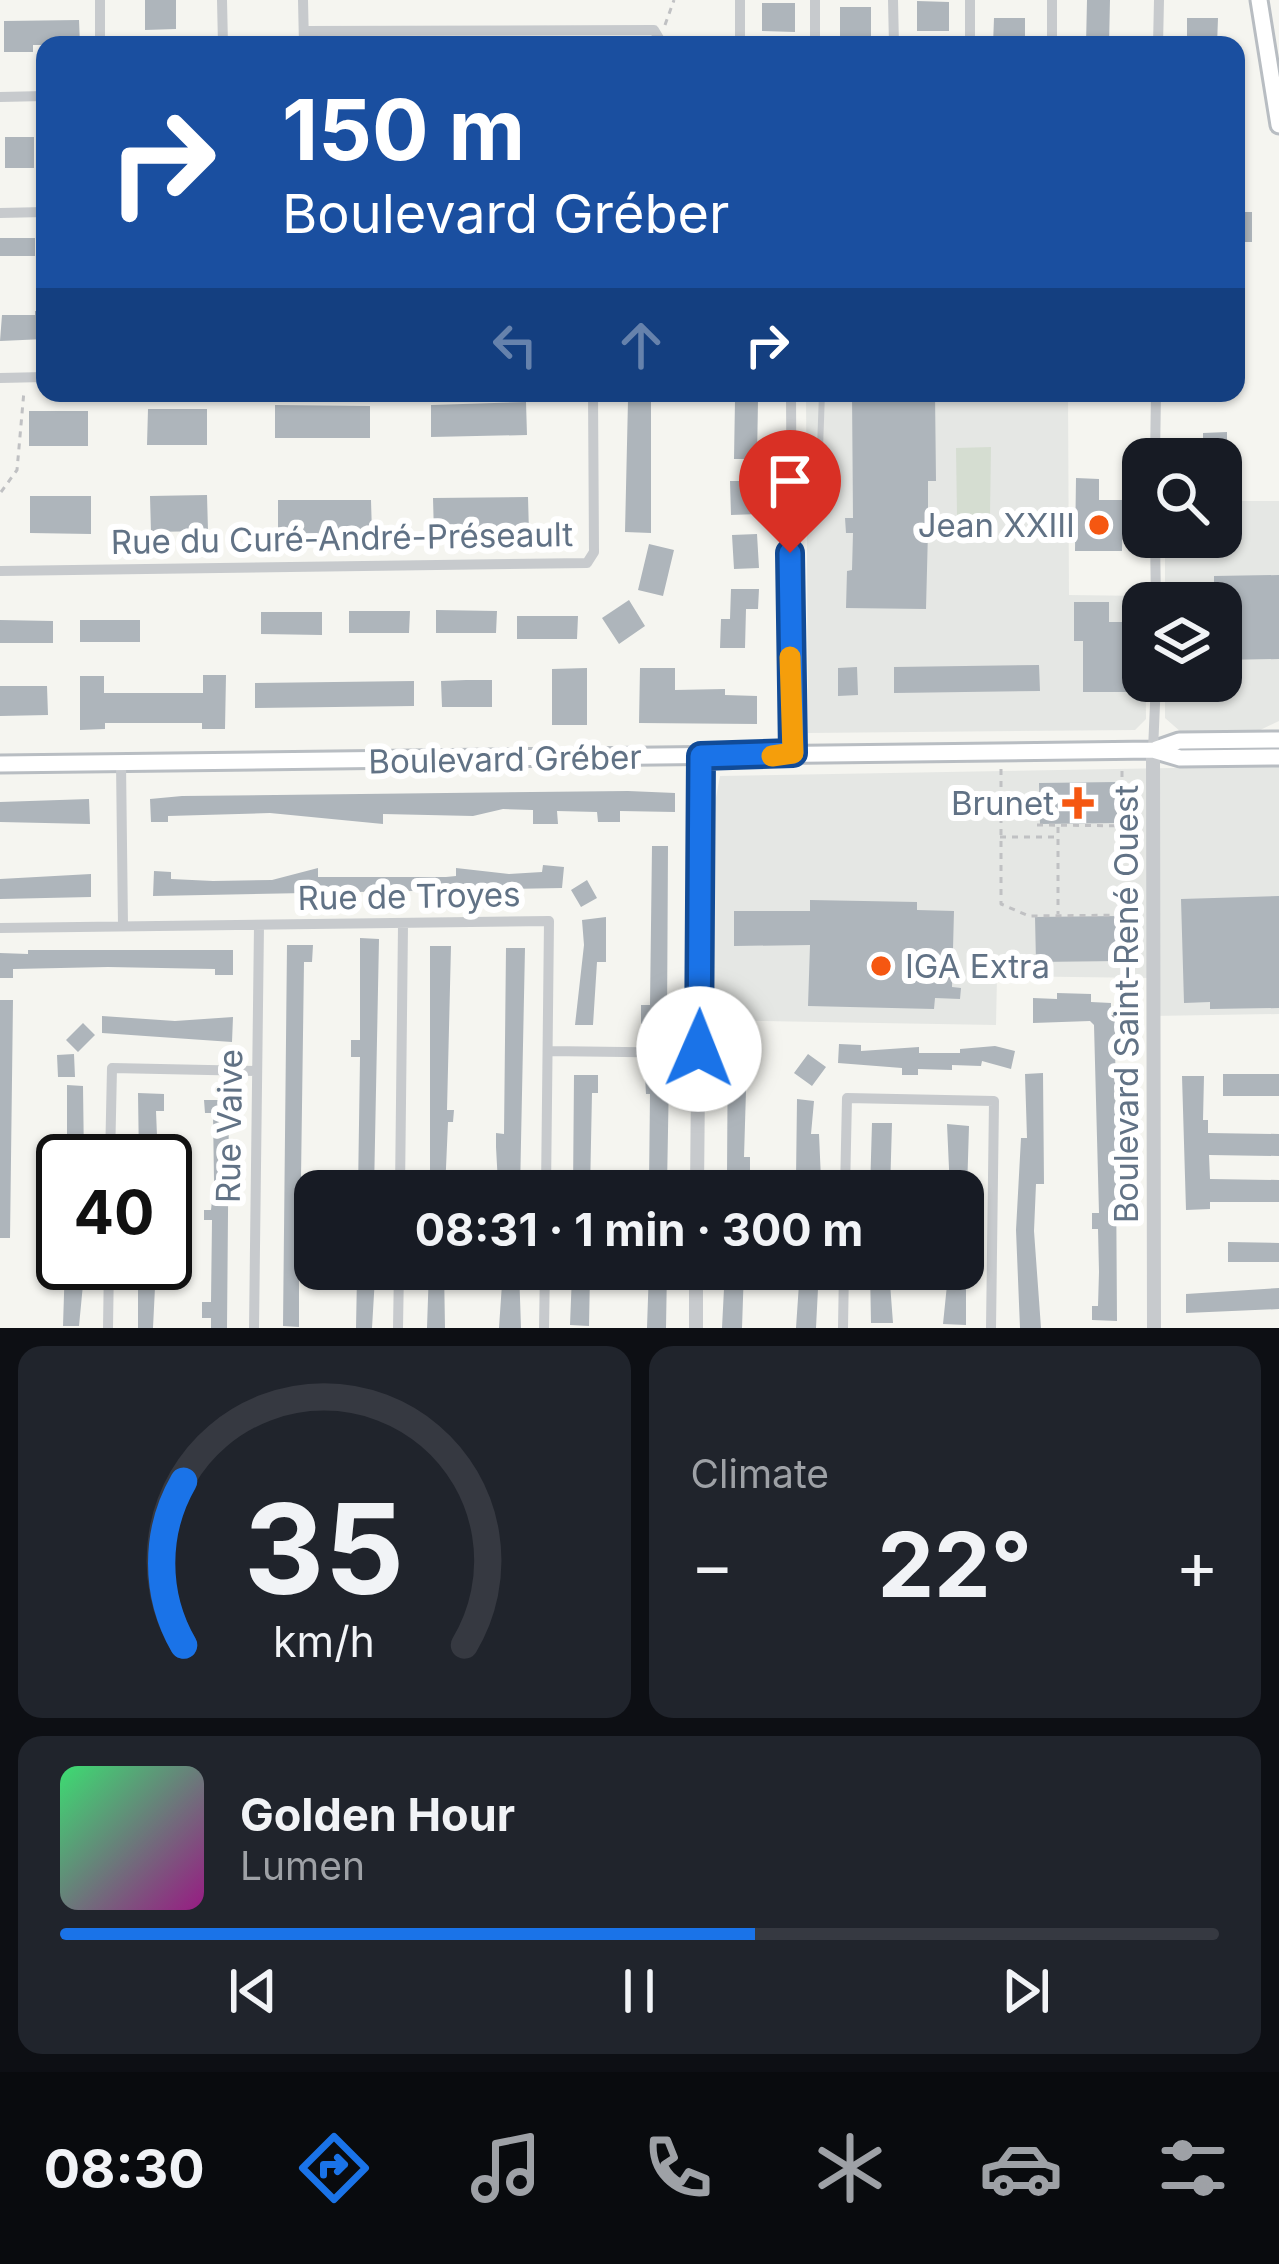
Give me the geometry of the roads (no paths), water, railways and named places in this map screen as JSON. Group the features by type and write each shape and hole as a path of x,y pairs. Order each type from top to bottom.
{"main road":[{"path":"1259,0 1279,125"},
{"path":"1237,740 1279,727"},
{"name":"Boulevard Gréber","path":"1153,750 1179,741 1279,740"},
{"name":"Boulevard Gréber","path":"0,764 1153,750 1180,758 1279,757"}],"street":[{"path":"100,0 100,36"},
{"path":"222,0 223,36"},
{"path":"303,0 304,36"},
{"path":"740,0 740,36"},
{"path":"815,0 815,36"},
{"path":"893,0 893,36"},
{"path":"970,0 970,36"},
{"path":"1052,0 1052,36"},
{"path":"1158,36 1159,0"},
{"path":"0,97 36,96"},
{"path":"0,213 36,212"},
{"path":"0,377 36,377"},
{"name":"Rue du Curé-André-Préseault","path":"0,571 587,563 594,553 593,402"},
{"path":"791,402 793,753"},
{"path":"1155,438 1156,402"},
{"name":"Boulevard Saint-René Ouest","path":"1154,1328 1155,702"},
{"path":"697,1170 701,756"},
{"path":"121,763 123,926"},
{"name":"Rue de Troyes","path":"0,928 548,921 546,1170"},
{"name":"Rue Vaive","path":"254,1328 259,925"},
{"path":"400,1170 403,925"},
{"path":"548,1051 699,1053"},
{"path":"111,1134 112,1068 257,1071"},
{"path":"845,1170 847,1099 994,1100 991,1328"},
{"path":"108,1328 109,1290"},
{"path":"398,1328 399,1290"},
{"path":"544,1328 545,1290"},
{"path":"696,1290 696,1328"},
{"path":"843,1328 844,1290"}],"lane":[{"path":"791,483 819,476 822,402"}],"place":[{"name":"Jean XXIII","path":"1099,525"},
{"name":"Brunet","path":"1078,803"},
{"name":"IGA Extra","path":"881,966"}]}
